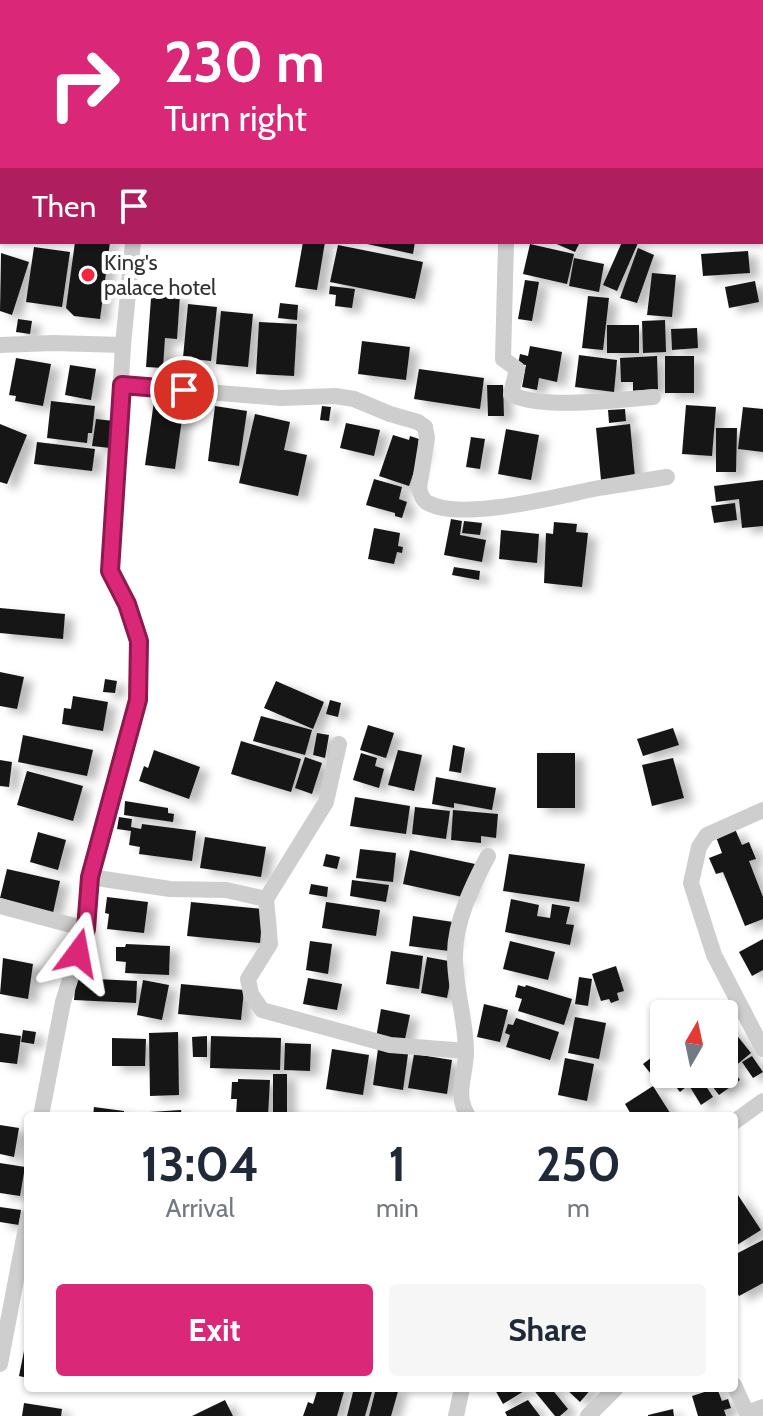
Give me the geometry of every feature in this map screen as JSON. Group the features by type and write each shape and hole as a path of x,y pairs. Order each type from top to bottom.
{"street":[{"path":"42,1112 63,1002 86,929 90,877 138,700 139,641 127,604 110,571 123,345 133,244"},
{"path":"506,244 503,359 517,369 511,394 522,400 549,402 653,397"},
{"path":"0,345 123,345"},
{"path":"122,385 281,398 335,396 354,399 418,422 425,427 427,438 419,488 421,496 428,503 449,508 483,509 541,502 667,477"},
{"path":"339,744 326,802 266,899 270,944 248,979 251,994 262,1010 390,1045 466,1051"},
{"path":"763,810 707,835 699,847 691,883 714,955 763,1049"},
{"path":"466,1112 460,1103 466,1051 454,952 474,882 488,856"},
{"path":"90,877 170,889 226,890 266,899"},
{"path":"0,906 86,929"},
{"path":"738,1119 763,1101"},
{"path":"0,1364 5,1320 24,1235"},
{"path":"738,1391 753,1412"},
{"path":"456,1416 461,1392"},
{"path":"588,1416 612,1392"}],"building":[{"name":"King's palace hotel","path":"75,244 110,244 100,319 74,316 66,308"},
{"path":"303,244 325,244 317,290 295,287"},
{"path":"367,244 415,244 413,254"},
{"path":"530,244 574,254 567,284 523,274"},
{"path":"557,244 579,244 575,252"},
{"path":"621,244 638,244 617,291 603,285"},
{"path":"338,245 423,262 415,299 330,282"},
{"path":"34,247 70,252 62,307 26,302"},
{"path":"638,248 654,255 637,303 620,298"},
{"path":"748,251 750,273 703,276 701,254"},
{"path":"1,253 29,262 12,315 0,311"},
{"path":"574,258 604,264 599,292 569,286"},
{"path":"652,273 676,275 672,317 647,315"},
{"path":"525,280 539,282 532,321 518,319"},
{"path":"755,281 759,302 729,308 725,287"},
{"path":"330,286 355,289 352,308 335,306 336,295 329,294"},
{"path":"158,294 180,295 177,339 165,338 163,368 146,367 151,298 158,298"},
{"path":"588,296 609,298 603,350 582,348"},
{"path":"280,303 298,305 297,320 278,318"},
{"path":"188,304 217,307 211,361 183,358"},
{"path":"221,311 253,314 248,367 216,364"},
{"path":"18,319 32,321 30,334 16,332"},
{"path":"665,320 666,352 643,353 642,321"},
{"path":"259,322 297,324 294,376 256,374"},
{"path":"607,325 639,325 639,353 607,353"},
{"path":"697,328 698,348 672,350 671,329"},
{"path":"362,341 410,347 406,380 358,374"},
{"path":"530,346 562,352 557,382 539,378 537,390 522,387 526,365 518,364 520,354 528,356"},
{"path":"579,355 617,360 614,392 575,387"},
{"path":"657,356 658,389 633,391 633,382 621,382 620,358"},
{"path":"665,356 694,356 694,393 665,393"},
{"path":"16,358 51,364 43,406 15,401 16,396 9,395"},
{"path":"70,365 96,369 91,400 65,395"},
{"path":"419,369 484,378 480,409 414,399"},
{"path":"487,385 503,385 504,416 488,416"},
{"path":"51,401 95,406 92,433 88,433 87,443 47,438"},
{"path":"154,401 184,405 175,469 145,465"},
{"path":"686,405 716,407 712,456 682,454"},
{"path":"215,406 247,411 239,466 208,461"},
{"path":"322,406 331,407 329,421 320,420"},
{"path":"743,407 763,409 763,452 738,449"},
{"path":"625,409 626,421 609,423 608,410"},
{"path":"255,414 290,422 284,450 307,455 298,496 239,483"},
{"path":"96,419 114,421 110,448 92,446"},
{"path":"346,423 380,430 374,456 340,448"},
{"path":"0,424 27,435 7,484 0,482"},
{"path":"630,424 635,477 601,480 596,428"},
{"path":"716,428 737,428 736,472 716,472"},
{"path":"506,429 539,435 531,480 498,474"},
{"path":"393,435 409,440 410,436 419,439 418,443 423,445 409,486 379,476"},
{"path":"471,437 485,439 480,469 466,467"},
{"path":"37,442 95,449 92,471 34,464"},
{"path":"374,479 402,487 399,499 407,502 402,518 366,505"},
{"path":"763,480 763,526 742,528 739,499 716,502 714,486"},
{"path":"735,503 737,520 714,523 711,506"},
{"path":"451,519 462,521 460,535 486,540 482,562 444,555"},
{"path":"464,521 482,523 480,535 462,533"},
{"path":"554,522 577,524 576,532 588,533 582,587 544,583 546,533 553,534"},
{"path":"374,528 400,533 398,546 403,547 402,553 397,552 394,564 368,559"},
{"path":"501,530 539,534 537,563 499,559"},
{"path":"454,567 480,571 479,580 452,575"},
{"path":"0,608 65,614 63,639 0,633"},
{"path":"0,672 24,677 17,709 0,706"},
{"path":"105,679 117,681 115,693 103,692"},
{"path":"276,681 324,702 313,729 264,708"},
{"path":"73,696 108,702 103,731 62,724 64,708 71,709"},
{"path":"330,700 341,703 338,717 326,714"},
{"path":"261,716 312,730 305,755 253,741"},
{"path":"368,725 394,733 386,758 360,750"},
{"path":"673,728 679,745 643,756 637,739"},
{"path":"317,733 329,735 325,758 313,755"},
{"path":"23,735 93,750 87,776 18,762"},
{"path":"241,741 301,759 291,792 231,774"},
{"path":"453,745 465,748 461,773 449,771"},
{"path":"154,750 200,767 189,799 139,781 144,766 148,768"},
{"path":"398,750 422,755 414,791 388,785"},
{"path":"361,753 377,758 375,766 384,769 379,788 353,780"},
{"path":"537,753 575,753 575,808 537,808"},
{"path":"305,757 322,763 312,794 295,788"},
{"path":"673,758 684,798 652,806 642,765"},
{"path":"0,760 12,762 9,787 0,786"},
{"path":"27,771 83,786 73,821 17,805"},
{"path":"436,777 496,788 492,810 454,803 454,808 432,804"},
{"path":"355,797 410,806 406,834 350,826"},
{"path":"125,801 168,808 168,813 174,814 173,822 124,815"},
{"path":"415,807 450,811 446,839 412,834"},
{"path":"453,810 498,814 496,838 481,836 481,843 451,840"},
{"path":"119,817 132,819 131,827 141,829 142,824 196,831 192,861 139,854 140,847 129,845 131,831 117,829"},
{"path":"735,829 742,845 749,842 756,859 749,861 763,897 763,919 745,926 723,872 716,874 709,858 722,853 716,837"},
{"path":"38,832 66,840 58,870 30,862"},
{"path":"205,837 266,847 261,877 200,868"},
{"path":"360,849 396,853 393,882 356,878"},
{"path":"410,850 475,864 467,898 403,884"},
{"path":"326,854 340,857 337,869 323,866"},
{"path":"509,854 585,864 579,902 503,891"},
{"path":"7,869 60,881 53,913 0,898"},
{"path":"352,880 389,885 386,902 350,896"},
{"path":"311,884 328,887 327,897 309,894"},
{"path":"107,897 148,902 144,933 107,929"},
{"path":"511,899 539,905 537,916 550,918 552,904 570,907 566,924 574,925 570,945 505,932"},
{"path":"191,902 263,909 260,943 187,936"},
{"path":"326,902 380,910 376,936 322,928"},
{"path":"413,916 453,922 449,951 409,946"},
{"path":"763,939 763,970 752,976 739,952"},
{"path":"310,941 332,944 328,974 306,970"},
{"path":"510,941 555,952 548,980 503,969"},
{"path":"126,944 170,946 169,975 125,973 126,962 116,961 116,947 125,947"},
{"path":"391,951 423,956 419,989 386,984"},
{"path":"427,957 454,962 447,998 421,993"},
{"path":"3,958 33,964 28,999 0,994"},
{"path":"616,966 624,991 617,993 619,1000 611,1003 609,999 601,1001 592,974"},
{"path":"579,977 592,979 588,1006 575,1004"},
{"path":"76,978 137,981 136,1003 74,1000"},
{"path":"308,978 342,984 337,1010 303,1004"},
{"path":"143,980 169,985 162,1020 137,1015"},
{"path":"181,984 244,990 241,1020 178,1014"},
{"path":"518,985 572,999 564,1025 518,1011 522,999 515,997"},
{"path":"484,1004 508,1010 500,1042 477,1037"},
{"path":"381,1009 410,1015 404,1044 376,1038"},
{"path":"575,1017 606,1023 599,1059 568,1053"},
{"path":"516,1018 559,1032 550,1060 506,1047 510,1035 505,1033 508,1024 513,1025"},
{"path":"23,1030 36,1032 34,1044 21,1042"},
{"path":"178,1032 179,1095 150,1096 149,1033"},
{"path":"0,1033 21,1036 17,1064 0,1062"},
{"path":"207,1036 207,1057 193,1057 192,1037"},
{"path":"211,1036 281,1038 280,1070 210,1068"},
{"path":"738,1037 751,1053 738,1064"},
{"path":"112,1038 146,1039 145,1066 112,1066"},
{"path":"285,1043 311,1044 310,1071 284,1070"},
{"path":"332,1049 369,1055 363,1095 326,1089"},
{"path":"378,1049 408,1054 403,1090 373,1085"},
{"path":"414,1054 452,1060 447,1094 408,1088"},
{"path":"752,1056 763,1072 753,1078 742,1062"},
{"path":"565,1058 594,1064 587,1101 558,1095"},
{"path":"650,1059 650,1073 643,1064"},
{"path":"273,1074 287,1074 287,1112 273,1112"},
{"path":"238,1079 270,1080 268,1112 236,1112 237,1099 231,1099 232,1082 238,1082"},
{"path":"650,1088 654,1088 669,1112 630,1112 625,1104"},
{"path":"691,1088 707,1088 713,1097 701,1105"},
{"path":"714,1088 729,1088 719,1095"},
{"path":"94,1107 124,1111 124,1112 93,1112"},
{"path":"0,1125 19,1128 14,1157 0,1154"},
{"path":"0,1163 24,1167 20,1196 0,1193"},
{"path":"738,1195 761,1230 738,1244"},
{"path":"0,1207 21,1210 19,1225 0,1222"},
{"path":"763,1240 763,1283 739,1296 738,1294 738,1253"},
{"path":"24,1351 24,1377 19,1376"},
{"path":"317,1392 344,1392 337,1416 303,1416 308,1402 313,1404"},
{"path":"353,1392 372,1392 365,1416 347,1416"},
{"path":"375,1392 398,1392 391,1416 369,1416"},
{"path":"496,1392 522,1392 503,1404"},
{"path":"535,1392 554,1392 568,1409 555,1416"},
{"path":"569,1392 589,1392 580,1402"},
{"path":"719,1392 722,1401 728,1399 731,1408 724,1410 726,1416 698,1416 692,1396"},
{"path":"225,1400 233,1416 192,1416"},
{"path":"528,1400 540,1416 507,1416 505,1412"},
{"path":"24,1403 62,1409 61,1416 22,1416"},
{"path":"673,1409 674,1416 648,1416 648,1415"}],"place":[{"name":"King's palace hotel","path":"88,275"}],"route":[{"path":"78,953 86,929 90,877 138,700 139,641 127,604 110,571 122,385 184,390"}]}
